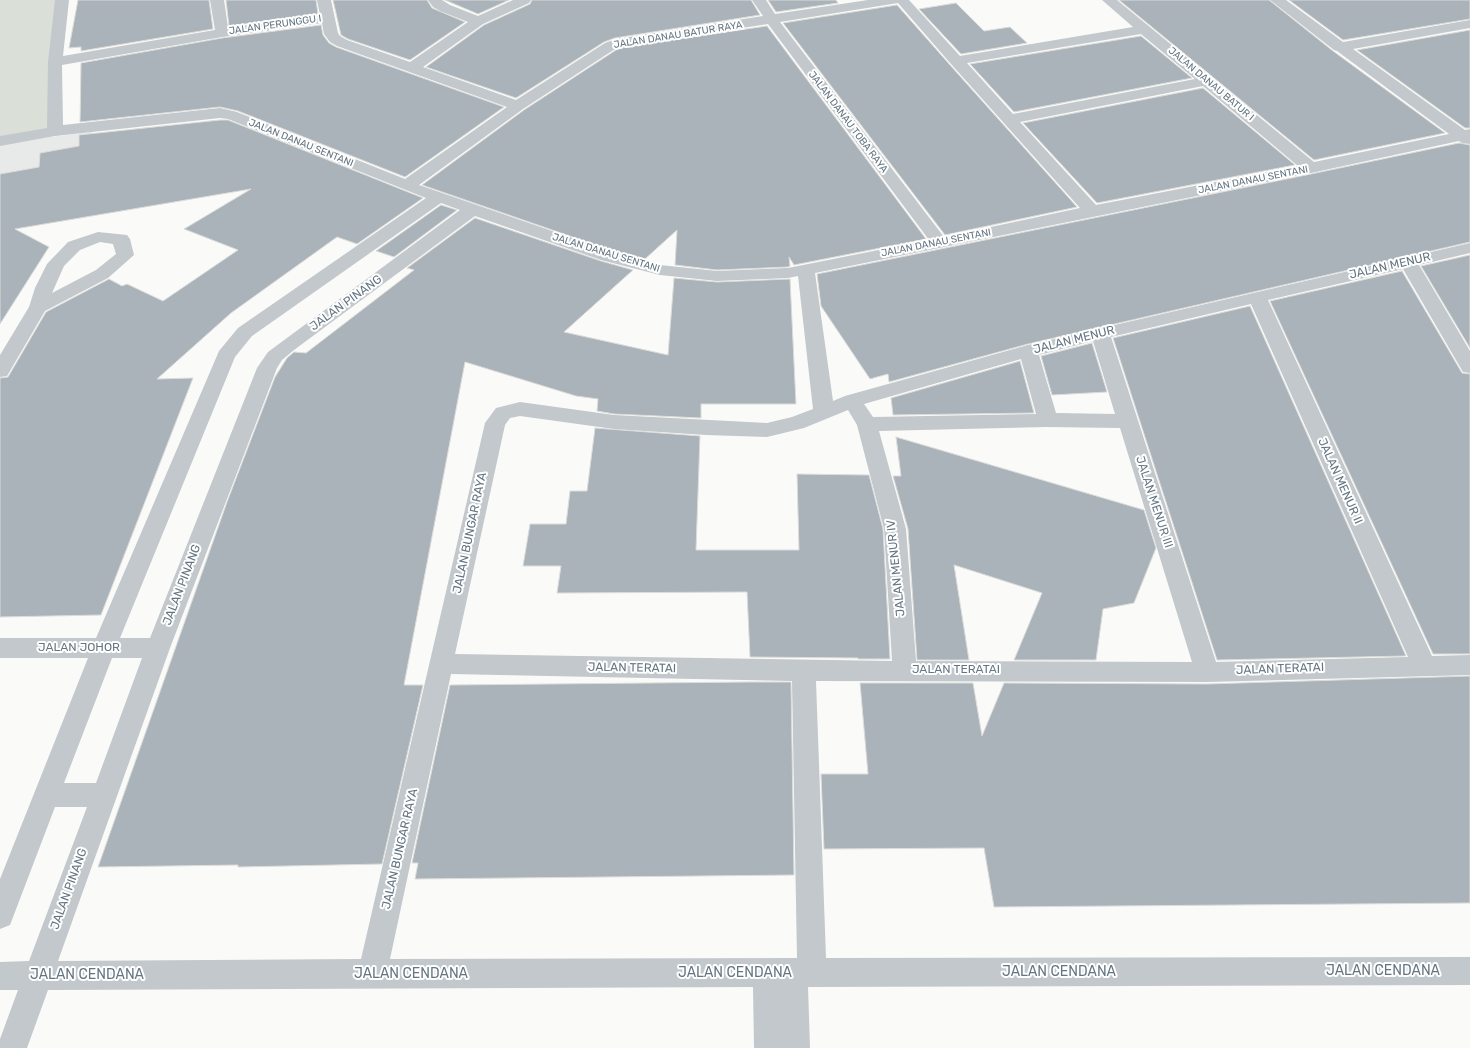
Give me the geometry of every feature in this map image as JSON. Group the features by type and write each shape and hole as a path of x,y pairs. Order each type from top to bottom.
{"street":[{"path":"55,131 55,62 62,0"},
{"path":"217,0 222,33"},
{"path":"324,0 328,18"},
{"path":"435,0 438,4 445,8 478,21"},
{"path":"413,67 478,21 524,0"},
{"name":"JALAN DANAU TOBA RAYA","path":"758,0 940,243"},
{"name":"JALAN DANAU BATUR RAYA","path":"407,186 518,106 610,46 622,42 895,0"},
{"path":"902,0 1092,211"},
{"name":"JALAN DANAU BATUR I","path":"1109,0 1312,168"},
{"path":"1277,0 1339,47 1467,137"},
{"name":"JALAN PERUNGGU I","path":"55,62 222,33 328,18 331,34 335,39 342,43 413,67 518,106"},
{"path":"1339,47 1470,24"},
{"path":"956,61 1145,29"},
{"path":"1009,119 1207,81"},
{"name":"JALAN DANAU SENTANI","path":"0,141 55,131 207,114 220,113 232,115 407,186 607,256 660,270 717,276 788,273 1467,137"},
{"path":"0,915 104,648 226,355 245,332 439,197"},
{"name":"JALAN PINANG","path":"12,1048 37,976 158,648 266,368 275,356 473,209"},
{"path":"0,371 38,307 44,288 56,264 74,246 98,237 121,239 125,255 102,274 38,307"},
{"name":"JALAN MENUR","path":"824,414 852,402 1028,351 1470,248"},
{"path":"1408,262 1470,366"},
{"path":"806,269 824,414"},
{"name":"JALAN MENUR II","path":"1257,297 1424,665"},
{"name":"JALAN MENUR III","path":"1100,333 1207,672"},
{"path":"1028,351 1048,421"},
{"name":"JALAN MENUR IV","path":"852,402 867,424 895,529 905,670"},
{"name":"JALAN BUNGAR RAYA","path":"372,973 495,423 503,413 520,409 614,422 767,430 797,423 824,414"},
{"path":"867,424 1128,421"},
{"name":"JALAN JOHOR","path":"0,648 158,648"},
{"name":"JALAN TERATAI","path":"441,664 804,671 905,670 1207,672 1424,665 1470,665"},
{"path":"768,1048 791,973 810,932 804,671"},
{"path":"47,795 104,795"},
{"name":"JALAN CENDANA","path":"0,976 372,973 1470,971"},
{"path":"791,973 794,1048"}],"shaded area":[{"path":"0,0 59,0 60,135 0,143"},
{"path":"92,132 87,179 0,195 0,143"}],"building":[{"path":"78,0 209,0 213,29 81,51 81,47 69,48"},
{"path":"226,0 316,0 318,14 229,26"},
{"path":"333,0 427,0 432,8 465,22 410,60 348,39 341,35"},
{"path":"445,0 509,0 478,14"},
{"path":"532,0 751,0 760,15 615,38 604,42 516,98 426,67 484,25 530,4"},
{"path":"768,0 836,0 838,3 776,12"},
{"path":"1119,0 1269,0 1333,51 1445,133 1314,160"},
{"path":"1289,0 1470,0 1470,19 1343,40"},
{"path":"956,3 984,31 1010,27 1027,43 961,54 919,9"},
{"path":"897,5 1077,207 945,235 783,23"},
{"path":"321,25 323,35 329,43 336,47 504,107 405,177 238,111 220,107 80,122 81,63 222,38"},
{"path":"767,26 926,239 794,265 789,257 790,266 788,267 717,270 675,265 677,230 645,259 613,251 422,185 524,110 616,50 624,47"},
{"path":"1470,30 1470,128 1465,128 1357,50"},
{"path":"1141,36 1192,78 1014,112 970,64"},
{"path":"1203,88 1295,165 1097,203 1023,123"},
{"path":"228,120 423,198 357,244 337,237 231,313 157,379 193,378 101,615 0,617 0,378 8,377 46,312 109,279 122,286 127,284 163,301 238,250 184,229 251,189 15,229 49,247 0,324 0,174 39,167 40,153 79,146 79,135"},
{"path":"1459,143 1470,145 1470,242 1028,344 889,382 888,374 870,379 821,306 817,274"},
{"path":"441,205 457,210 394,257 376,251"},
{"path":"475,218 601,261 633,270 564,332 668,355 674,278 717,282 790,279 796,404 701,404 701,418 614,414 597,411 598,399 576,396 465,362 404,685 423,685 382,864 238,867 238,865 98,867 227,502 275,377 287,358 294,352 306,353 414,270 407,268"},
{"path":"1470,255 1470,348 1421,266"},
{"path":"1402,271 1462,373 1470,374 1470,654 1433,654 1270,301"},
{"path":"1250,306 1406,656 1217,660 1113,338"},
{"path":"1092,343 1107,392 1052,395 1041,356"},
{"path":"1020,361 1034,413 893,415 891,398"},
{"path":"595,428 700,436 696,550 799,550 797,474 869,475 883,529 890,659 750,657 747,592 557,593 561,566 523,566 530,524 566,524 570,491 587,491"},
{"path":"896,437 1144,510 1156,548 1134,603 1103,609 1096,660 1014,660 1042,593 954,565 969,660 917,660 908,529 893,476 901,476"},
{"path":"1470,676 1470,903 994,907 984,848 824,849 821,774 868,774 860,683 973,683 982,736 1004,683 1207,684"},
{"path":"791,682 794,875 415,879 418,863 412,863 450,685"}]}
